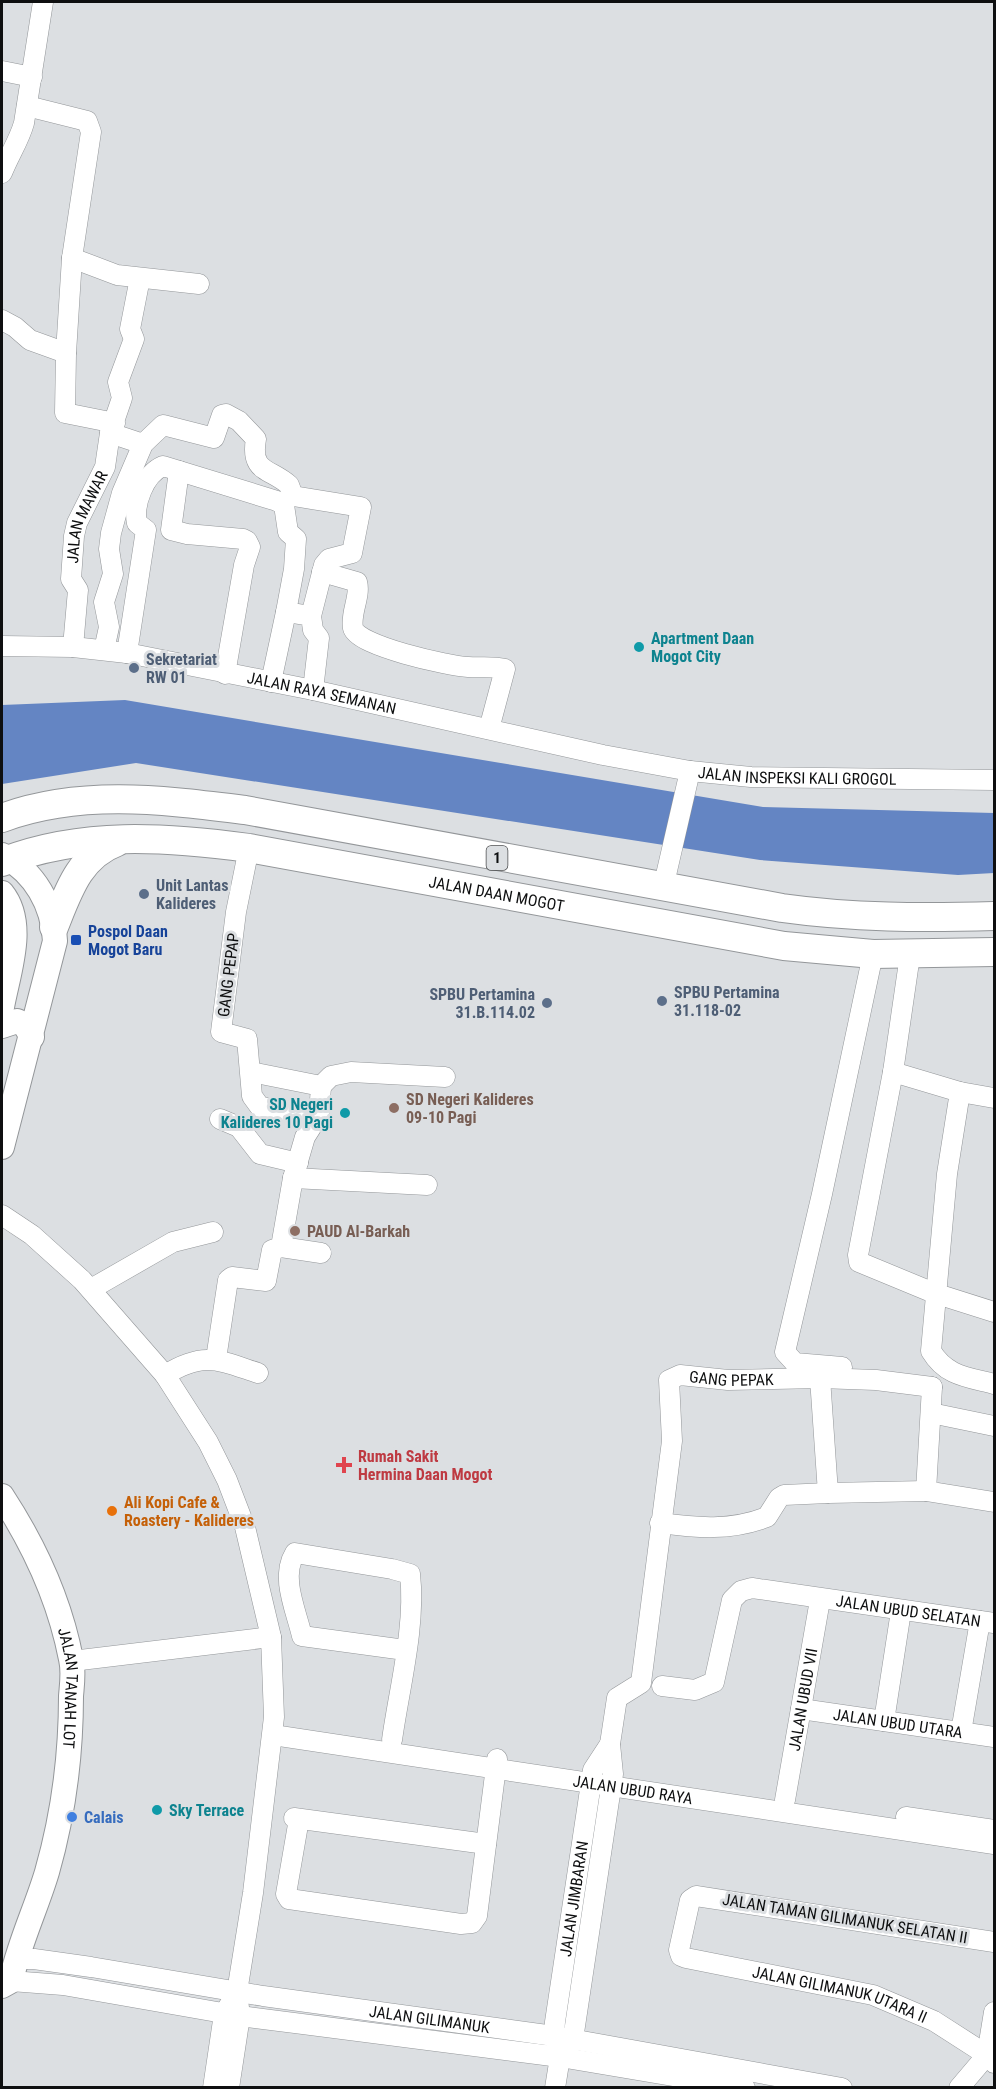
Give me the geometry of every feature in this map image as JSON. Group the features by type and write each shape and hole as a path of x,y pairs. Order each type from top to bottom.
{"highway":[{"name":"1","path":"2,818 70,802 155,799 245,810 478,854 666,878 846,916 994,916"},
{"path":"54,927 73,882 87,859 106,846 127,838"},
{"name":"JALAN DAAN MOGOT","path":"4,859 76,842 127,838 168,839 249,848 784,946 873,954 994,952"},
{"path":"444,885 450,849"},
{"path":"472,890 478,854"}],"main road":[{"path":"2,1147 53,953 54,927 50,910 33,879 4,859"},
{"path":"2,892 11,910 14,943 2,1007"},
{"path":"2,1026 17,1021 24,1024 32,1037"},
{"name":"JALAN TANAH LOT","path":"2,1496 22,1527 49,1585 72,1661 66,1774 47,1872 8,1972"}],"street":[{"path":"2,173 10,151 19,140 27,106 43,2"},
{"path":"2,71 32,77"},
{"path":"27,106 87,121 92,132 72,258 65,413 112,428 143,444"},
{"path":"72,258 106,273 199,284"},
{"name":"JALAN MAWAR","path":"73,647 78,590 71,579 74,536 77,523 105,467 112,428 122,398 118,382 134,339 130,329 140,278"},
{"path":"2,320 15,327 30,340 66,353"},
{"path":"104,650 109,627 104,603 113,574 109,549 111,533 122,493 143,444 163,425 214,438 222,415 231,415 256,439 255,456 258,466 284,480 289,485 293,496 361,507 352,553 329,559 322,572 311,616 313,630 320,641 312,690"},
{"path":"127,653 146,530 137,524 137,506 147,480 154,471 163,466 191,477 277,501 284,505 288,532 296,539 294,569 271,682"},
{"path":"179,471 171,530 187,534 243,539 250,547 244,565 225,674"},
{"path":"322,572 357,582 353,625 359,635 377,644 424,660 467,667 505,669 489,729"},
{"path":"286,612 311,616"},
{"name":"JALAN RAYA SEMANAN","path":"2,646 73,647 127,653 312,690 603,755"},
{"name":"JALAN INSPEKSI KALI GROGOL","path":"603,755 689,776 994,780"},
{"path":"666,878 689,776"},
{"name":"GANG PEPAP","path":"249,848 236,912 221,1032 247,1039 251,1072"},
{"path":"873,954 822,1194 785,1352 795,1363 912,1373 929,1381 932,1387 926,1491"},
{"path":"910,955 893,1072 858,1258 862,1264 934,1293 994,1312"},
{"path":"319,1115 260,1107 252,1096 251,1072 321,1086"},
{"path":"281,1247 305,1137 319,1115 321,1086 332,1077 351,1072 445,1077"},
{"path":"893,1072 960,1092 994,1098"},
{"path":"960,1092 947,1174 934,1293 931,1351 940,1366 956,1374 994,1384"},
{"path":"220,1119 239,1127 260,1154 296,1170 427,1185"},
{"path":"2,1215 40,1242 91,1289 165,1375 189,1410 227,1480 245,1527 271,1637 273,1729 237,1992 213,2088"},
{"path":"91,1289 173,1242 213,1232"},
{"path":"216,1359 228,1280 232,1277 266,1281 272,1250 281,1247 321,1253"},
{"path":"165,1375 187,1362 216,1359 258,1373"},
{"name":"GANG PEPAK","path":"650,1625 660,1523 672,1441 669,1380 680,1375 728,1380 820,1378 876,1380 932,1387"},
{"path":"820,1378 828,1492"},
{"path":"931,1413 994,1426"},
{"path":"660,1523 709,1529 731,1527 769,1516 779,1498 784,1494 926,1491 994,1502"},
{"path":"392,1740 405,1650 412,1593 410,1574 295,1553 289,1563 288,1576 302,1636 405,1650"},
{"name":"JALAN UBUD SELATAN","path":"662,1686 695,1690 714,1682 732,1600 741,1591 752,1588 820,1600 987,1622"},
{"name":"JALAN UBUD VII","path":"785,1800 820,1600"},
{"path":"884,1721 901,1611"},
{"path":"961,1732 987,1622"},
{"name":"JALAN JIMBARAN","path":"555,2088 564,2029 592,1777 610,1743 617,1698 641,1683 650,1625"},
{"path":"72,1661 271,1637"},
{"name":"JALAN UBUD UTARA","path":"801,1709 994,1737"},
{"name":"JALAN UBUD RAYA","path":"273,1729 392,1740 496,1763"},
{"name":"JALAN UBUD RAYA","path":"273,1729 626,1782 994,1844"},
{"name":"JALAN JIMBARAN","path":"564,2029 626,1782 610,1743"},
{"path":"486,1844 296,1818 286,1894 289,1899 461,1924 472,1923 477,1916 486,1844 496,1763"},
{"name":"JALAN UBUD RAYA","path":"626,1782 785,1800 994,1830"},
{"name":"JALAN TAMAN GILIMANUK SELATAN II","path":"681,1956 679,1950 690,1900 696,1896 994,1942"},
{"name":"JALAN GILIMANUK UTARA II","path":"681,1956 873,1995 934,2021 991,2059"},
{"name":"JALAN GILIMANUK","path":"8,1972 34,1959 91,1966 237,1992 564,2029 842,2088"},
{"name":"JALAN GILIMANUK","path":"8,1972 63,1985 232,2015 560,2057 745,2088"},
{"path":"959,2088 991,2059 994,2012"},
{"path":"229,2088 232,2015"}],"water":[{"path":"125,700 763,807 994,813 994,873 958,875 760,860 136,763 2,784 2,705"}],"place":[{"name":"Apartment Daan Mogot City","path":"639,647"},
{"name":"Sekretariat RW 01","path":"134,668"},
{"name":"Unit Lantas Kalideres","path":"144,894"},
{"name":"Pospol Daan Mogot Baru","path":"76,940"},
{"name":"SPBU Pertamina 31.118-02","path":"662,1001"},
{"name":"SPBU Pertamina 31.B.114.02","path":"547,1003"},
{"name":"SD Negeri Kalideres 09-10 Pagi","path":"394,1108"},
{"name":"SD Negeri Kalideres 10 Pagi","path":"345,1113"},
{"name":"PAUD Al-Barkah","path":"295,1231"},
{"name":"Rumah Sakit Hermina Daan Mogot","path":"344,1465"},
{"name":"Ali Kopi Cafe & Roastery - Kalideres","path":"112,1511"},
{"name":"Sky Terrace","path":"157,1810"},
{"name":"Calais","path":"72,1817"}]}
